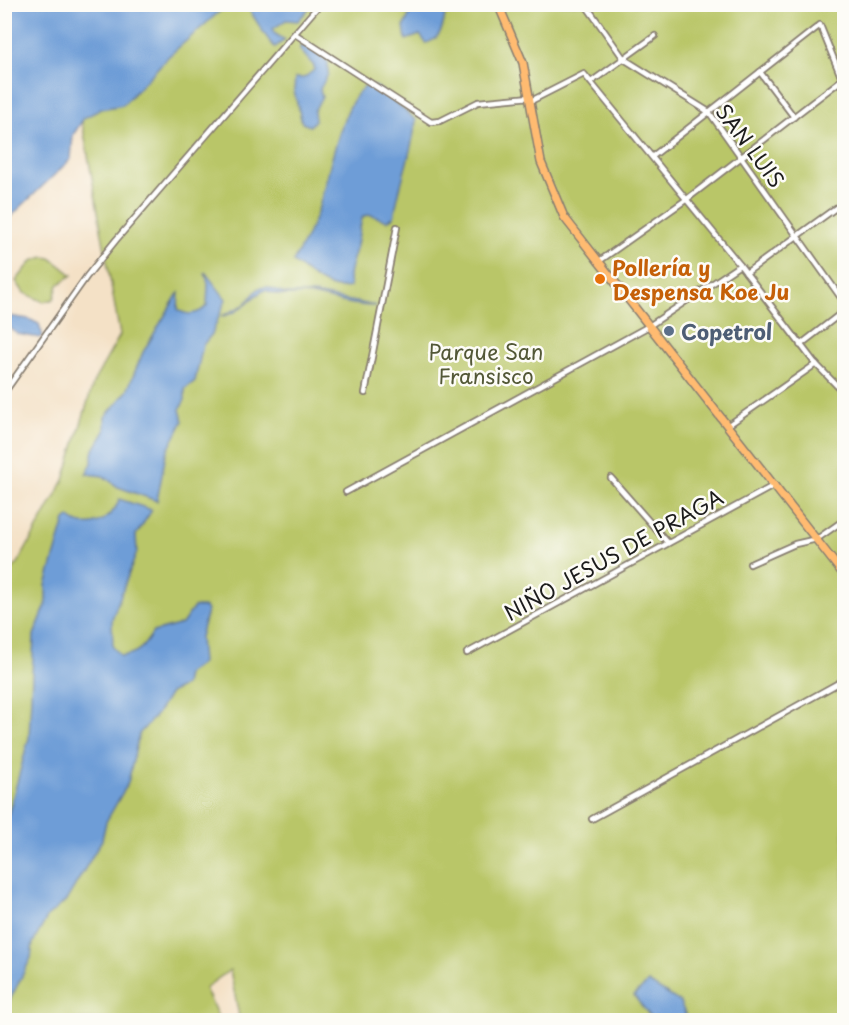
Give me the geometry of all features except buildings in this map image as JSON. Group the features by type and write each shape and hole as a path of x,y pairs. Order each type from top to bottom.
{"main road":[{"path":"498,4 523,63 541,162 564,217 844,575"}],"street":[{"path":"4,393 87,276 116,240 320,4"},
{"name":"SAN LUIS","path":"585,4 624,59 709,112 844,302"},
{"path":"598,262 687,199 844,81 820,25 653,156"},
{"path":"295,34 431,122 440,121 478,102 530,99 584,74 593,81 740,265 800,345 844,393"},
{"path":"593,81 655,36"},
{"path":"760,72 794,117"},
{"path":"746,273 844,202"},
{"path":"839,206 844,214"},
{"path":"365,393 398,227"},
{"path":"346,492 649,326 740,265"},
{"path":"800,345 844,310"},
{"path":"727,426 816,364"},
{"path":"611,478 668,543"},
{"name":"NIÑO JESUS DE PRAGA","path":"467,653 774,485"},
{"path":"750,564 795,544 817,539 844,520"},
{"path":"592,819 844,680"}],"green space":[{"name":"Parque San Fransisco","path":"109,4 844,5 844,1020 230,1020 239,1016 230,970 205,988 219,1019 217,1020 5,1020 5,573 17,565 64,480 94,381 120,335 66,32"},
{"path":"44,257 51,258 72,275 58,285 54,299 44,302 24,293 16,281 32,261"}],"water":[{"path":"13,4 227,5 169,56 123,105 101,109 84,118 73,135 71,159 5,222 4,20"},
{"path":"246,5 312,5 298,21 286,20 273,29 274,33 285,40 275,47"},
{"path":"414,5 447,5 440,33 432,41 426,43 420,35 406,40 404,26"},
{"path":"309,45 328,62 328,74 320,89 322,97 314,111 315,120 310,126 302,123 294,91 295,78 304,78 314,70 314,66 300,50 300,46"},
{"path":"369,85 377,87 416,120 414,132 394,217 387,221 371,215 363,216 350,272 350,287 334,287 320,281 293,262 316,216 336,143 350,105 359,92"},
{"path":"205,272 226,299 212,334 203,345 195,381 185,389 185,400 180,409 183,421 166,454 157,501 118,487 103,476 86,474 92,463 92,453 105,431 105,417 127,391 143,352 177,295 179,293 178,309 185,313 197,312 207,305 208,284"},
{"path":"267,287 285,294 305,294 279,295 265,290 240,309 222,316 244,305 259,288"},
{"path":"305,294 314,294 377,306 352,304"},
{"path":"9,316 29,319 39,324 43,336 40,338 17,334 9,327"},
{"path":"119,499 152,510 136,535 137,552 112,619 113,647 121,656 137,651 153,632 182,624 194,607 205,607 207,611 200,637 202,663 187,674 185,685 170,693 157,714 139,734 128,783 106,822 102,840 66,901 48,916 33,943 31,958 5,1010 7,999 4,992 5,826 29,738 34,635 46,605 46,585 65,520 69,517 83,524 98,522 111,513"},
{"path":"648,982 680,1002 688,1020 653,1020 634,996"}],"place":[{"name":"Pollería y Despensa Koe Ju","path":"600,279"},
{"name":"Copetrol","path":"669,331"}]}
